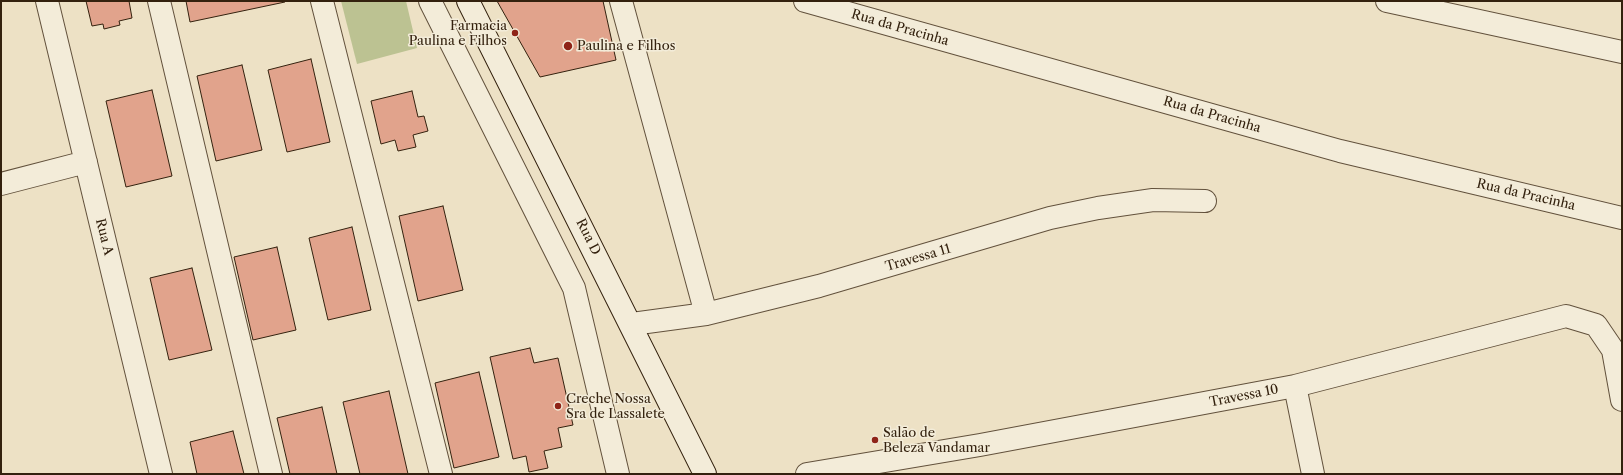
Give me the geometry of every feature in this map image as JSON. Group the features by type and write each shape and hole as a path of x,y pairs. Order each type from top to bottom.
{"street":[{"name":"Rua A","path":"47,1 161,474"},
{"path":"159,1 271,474"},
{"path":"322,1 441,474"},
{"path":"430,1 574,288 618,474"},
{"name":"Rua D","path":"468,1 632,324 705,474"},
{"path":"621,1 706,314"},
{"name":"Rua da Pracinha","path":"805,1 852,8 1340,151 1622,218"},
{"path":"1387,1 1622,52"},
{"path":"1,184 86,162"},
{"name":"Travessa 11","path":"632,324 706,314 819,286 1050,218 1098,208 1153,200 1204,201"},
{"name":"Travessa 10","path":"807,474 980,445 1294,386 1566,316 1596,325 1613,350 1622,400"},
{"path":"1294,386 1313,474"}],"green space":[{"path":"341,1 406,1 417,48 357,64"}],"building":[{"path":"86,1 129,1 132,18 119,21 120,25 104,29 103,24 92,26"},
{"path":"186,1 285,1 285,2 190,22"},
{"name":"Paulina e Filhos","path":"497,1 603,1 616,60 540,77"},
{"path":"311,59 330,142 287,152 268,70"},
{"path":"242,65 262,150 216,161 197,76"},
{"path":"152,90 172,176 126,187 106,101"},
{"path":"412,91 418,117 424,116 428,131 413,135 416,147 398,151 395,140 381,144 371,101"},
{"path":"443,206 463,290 418,301 399,216"},
{"path":"352,227 371,310 328,320 309,238"},
{"path":"277,247 296,330 253,340 234,257"},
{"path":"192,268 212,350 169,360 150,278"},
{"name":"Creche Nossa Sra de Lassalete","path":"530,348 534,363 558,358 573,425 558,428 562,447 544,451 548,468 529,472 526,456 513,459 490,357"},
{"path":"479,372 499,457 454,468 435,383"},
{"path":"389,391 408,474 360,474 343,402"},
{"path":"322,407 337,474 290,474 277,418"},
{"path":"233,431 244,474 197,474 190,442"}],"place":[{"name":"Farmacia Paulina e Filhos","path":"515,33"},
{"name":"Paulina e Filhos","path":"568,46"},
{"name":"Creche Nossa Sra de Lassalete","path":"558,406"},
{"name":"Salão de Beleza Vandamar","path":"875,440"}]}
